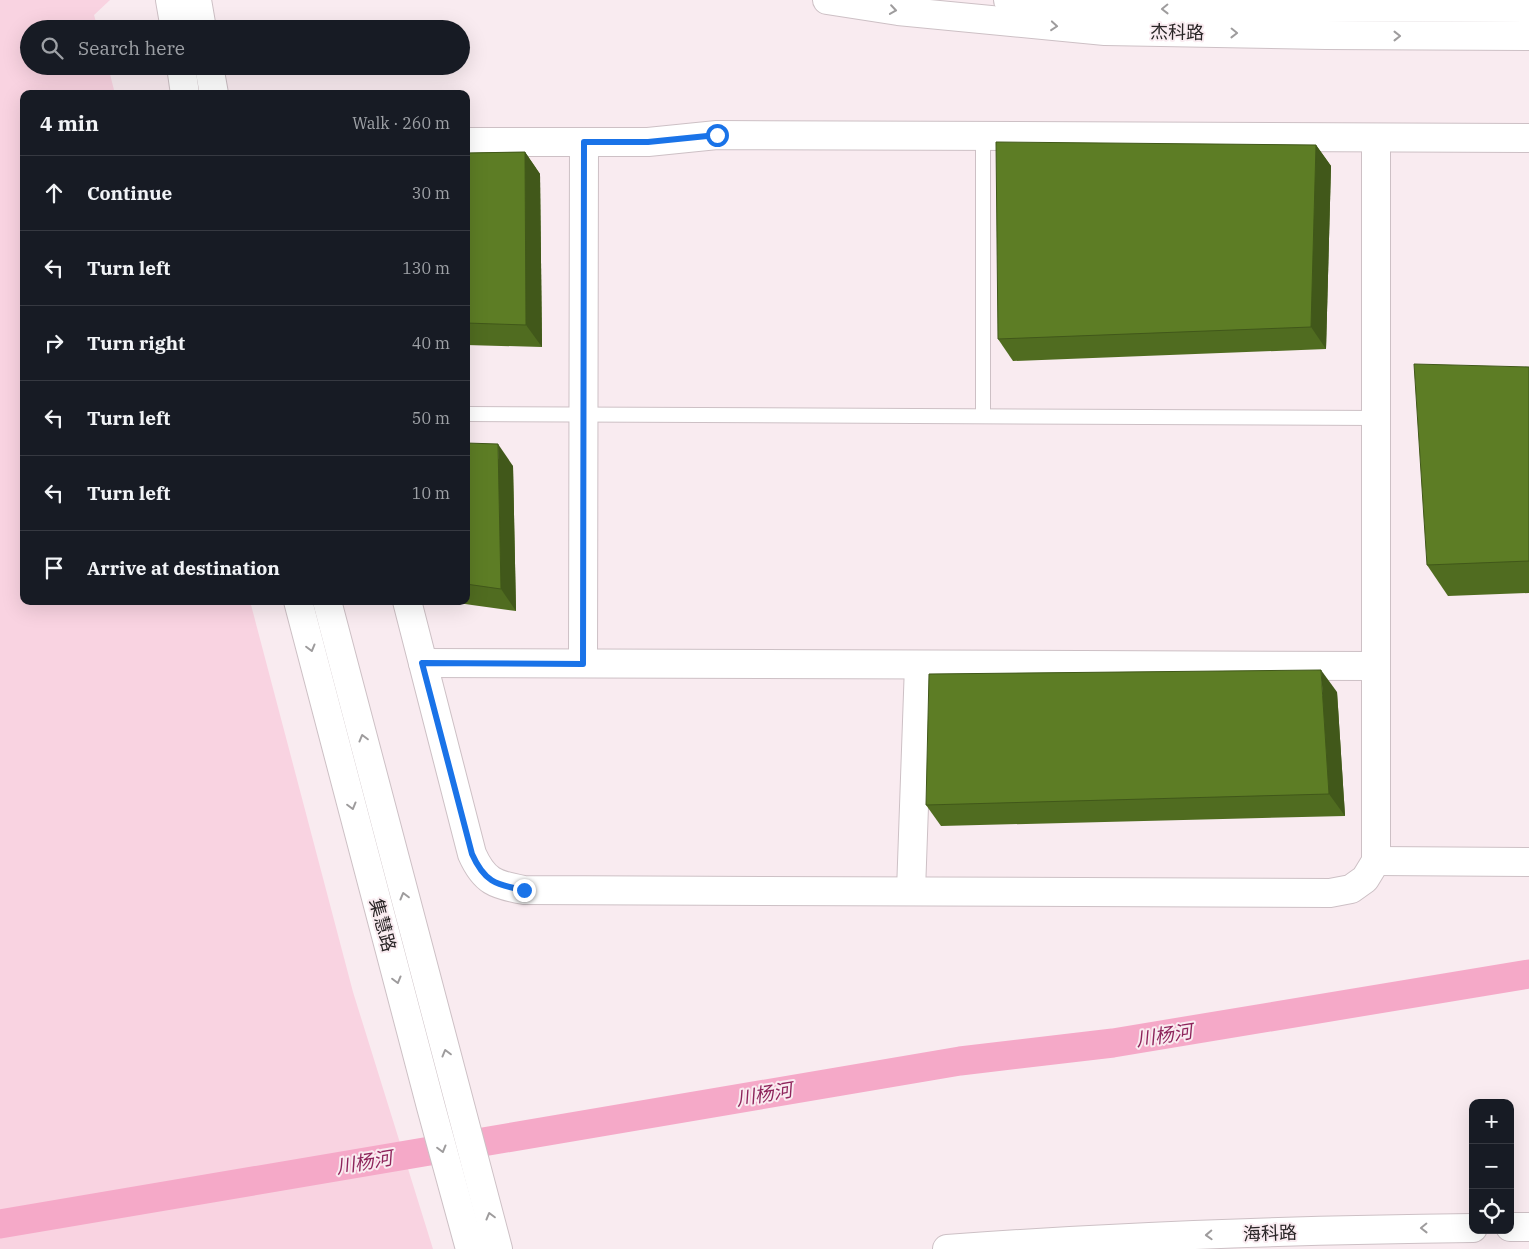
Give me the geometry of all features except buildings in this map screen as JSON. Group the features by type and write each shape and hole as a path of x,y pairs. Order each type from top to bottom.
{"street":[{"path":"170,0 173,20"},
{"path":"197,0 200,20"},
{"name":"杰科路","path":"827,0 898,11 1105,31 1529,36"},
{"name":"杰科路","path":"1008,0 1098,10 1326,7 1529,8"},
{"path":"182,75 184,90"},
{"path":"211,75 213,90"},
{"path":"470,142 648,142 717,135 1529,138"},
{"path":"407,605 472,854 478,868 490,880 505,887 524,890 1330,893 1351,889 1365,879 1376,861 1376,138"},
{"path":"583,664 584,142"},
{"name":"集慧路","path":"299,605 470,1249"},
{"name":"集慧路","path":"328,605 498,1249"},
{"path":"422,663 1376,666"},
{"path":"911,891 919,665"},
{"path":"1376,861 1529,862"},
{"path":"1514,1227 1529,1227"},
{"name":"海科路","path":"947,1249 1026,1243 1199,1235 1469,1228"}],"lane":[{"path":"983,136 983,416"},
{"path":"470,414 1376,418"}],"shaded area":[{"path":"0,0 110,0 94,15 95,20 20,20 20,75 110,75 114,90 20,90 20,605 251,605 353,992 433,1249 0,1249"}],"waterway":[{"name":"川杨河","path":"0,1224 960,1061 1113,1043 1529,974"}],"route":[{"path":"524,890 505,887 490,880 478,868 472,854 422,663 583,664 584,142 648,142 717,135"}]}
